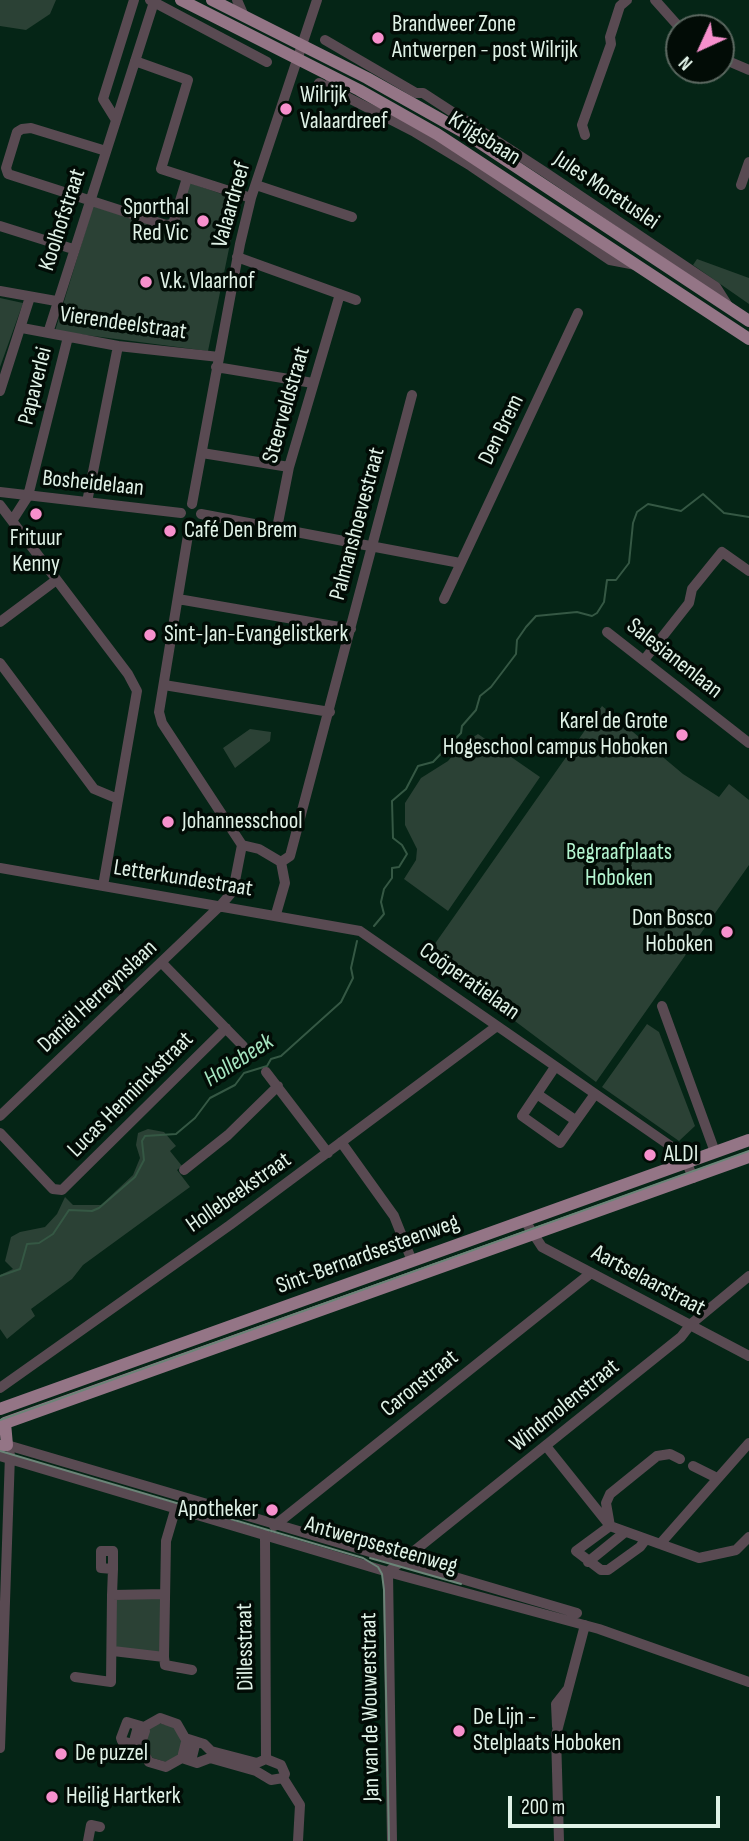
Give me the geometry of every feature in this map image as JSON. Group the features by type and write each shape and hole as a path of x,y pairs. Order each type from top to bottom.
{"main road":[{"name":"Krijgsbaan","path":"181,0 297,59 323,79 458,147 749,337"},
{"name":"Krijgsbaan","path":"220,1 245,17 410,96 749,321"},
{"name":"Sint-Bernardsesteenweg","path":"3,1432 412,1261 749,1140"},
{"name":"Sint-Bernardsesteenweg","path":"3,1432 749,1157"}],"street":[{"path":"116,120 103,99 134,0"},
{"path":"237,0 245,17"},
{"name":"Valaardreef","path":"192,504 237,257 251,198 317,0"},
{"path":"585,135 582,125 611,44 610,37 620,6 627,0"},
{"path":"655,0 668,14"},
{"path":"152,1 267,62"},
{"name":"Koolhofstraat","path":"48,333 152,1"},
{"path":"325,40 410,96"},
{"path":"135,61 188,80 161,169 251,198"},
{"path":"323,79 340,93 413,131 471,166 610,260 636,265"},
{"path":"106,151 31,128 17,132 6,164 8,174 166,225 173,224 187,178"},
{"path":"741,185 749,162"},
{"path":"256,185 352,218"},
{"path":"0,226 73,248"},
{"path":"237,257 356,300"},
{"path":"0,291 56,301"},
{"name":"Steerveldstraat","path":"277,528 289,467 340,294"},
{"path":"0,391 30,297"},
{"name":"Den Brem","path":"444,599 578,313"},
{"name":"Vierendeelstraat","path":"22,328 217,362 313,383"},
{"name":"Papaverlei","path":"12,522 28,496 68,337"},
{"path":"87,502 118,346"},
{"name":"Palmanshoevestraat","path":"281,862 290,856 412,395"},
{"path":"202,453 289,467"},
{"name":"Bosheidelaan","path":"0,492 181,513"},
{"path":"192,504 200,508 201,514 196,522 190,523 184,520 181,513 186,505 192,504"},
{"path":"0,505 128,674 136,691 103,886"},
{"path":"201,514 460,563"},
{"path":"190,523 159,712 162,723 242,845 259,849 281,862 285,883 276,914"},
{"path":"644,660 689,603 692,589 722,552 749,571"},
{"path":"0,622 55,581"},
{"path":"178,599 351,629"},
{"name":"Salesianenlaan","path":"607,632 749,743"},
{"path":"0,663 94,789 118,799"},
{"path":"164,685 330,712"},
{"name":"Daniël Herreynslaan","path":"0,1116 221,905 233,891 242,845"},
{"name":"Letterkundestraat","path":"0,868 276,914 360,931"},
{"name":"Coöperatielaan","path":"360,931 672,1147 687,1163 693,1178"},
{"path":"162,963 243,1046"},
{"path":"662,1006 715,1152"},
{"name":"Hollebeekstraat","path":"0,1388 328,1153 497,1026"},
{"name":"Lucas Henninckstraat","path":"0,1133 52,1189 62,1190 226,1028"},
{"path":"555,1067 522,1116 559,1143 595,1094"},
{"path":"265,1072 328,1153"},
{"path":"184,1170 228,1135 278,1086"},
{"path":"537,1094 575,1120"},
{"path":"341,1142 397,1222 412,1261"},
{"path":"525,1221 532,1235"},
{"name":"Aartselaarstraat","path":"532,1235 542,1247 749,1356"},
{"name":"Caronstraat","path":"274,1526 591,1273"},
{"name":"Windmolenstraat","path":"388,1572 402,1564 681,1337 691,1324 749,1276"},
{"path":"0,1748 3,1432"},
{"name":"Antwerpsesteenweg","path":"3,1432 26,1450 402,1564 577,1613"},
{"name":"Antwerpsesteenweg","path":"3,1432 176,1507 388,1572 585,1625 749,1682"},
{"path":"660,1544 749,1443"},
{"path":"546,1446 610,1526 699,1558 736,1550 749,1537"},
{"path":"610,1526 606,1503 610,1494 657,1456 670,1454 680,1459"},
{"path":"693,1466 717,1478"},
{"path":"176,1507 166,1541 163,1657 165,1665 192,1670"},
{"path":"610,1526 576,1551 601,1570 608,1570 640,1547 646,1539"},
{"path":"588,1562 625,1532"},
{"name":"Dillesstraat","path":"260,1764 265,1534"},
{"path":"75,1677 111,1682 113,1569"},
{"name":"Jan van de Wouwerstraat","path":"388,1572 392,1841"},
{"path":"112,1595 165,1594"},
{"path":"559,1841 556,1704 560,1695 568,1689 585,1625"},
{"path":"113,1651 163,1657"},
{"path":"210,1755 204,1744 186,1738 177,1724 160,1718 144,1727 127,1722 121,1738 122,1741 139,1746 149,1762 166,1767 182,1756 197,1763 210,1755 281,1765 285,1774 283,1778 300,1805 298,1841"},
{"path":"260,1764 271,1780 283,1778"},
{"path":"88,1841 91,1825 100,1827"}],"green space":[{"path":"0,0 56,0 50,14 26,30 0,26"},
{"name":"V.k. Vlaarhof","path":"190,183 239,200 208,351 55,331 93,206 174,232"},
{"path":"697,259 749,278 749,304 693,265"},
{"path":"0,298 23,303 0,367"},
{"name":"Begraafplaats Hoboken","path":"602,706 683,774 719,797 729,784 749,800 749,865 596,1082 427,955"},
{"path":"250,729 271,732 270,741 235,768 223,748"},
{"path":"478,734 540,777 448,911 404,879 416,860 417,849 405,825 405,803 421,778 448,761 461,745"},
{"path":"647,1024 659,1032 695,1126 679,1141 602,1087"},
{"path":"148,1129 164,1132 176,1146 170,1151 182,1166 177,1170 190,1187 83,1265 72,1279 31,1309 35,1316 7,1339 0,1329 0,1275 13,1269 5,1261 11,1237 20,1232 45,1227 57,1214 65,1197 73,1205 101,1205 133,1175 140,1158 136,1145 138,1133"},
{"path":"165,1594 164,1657 113,1651 112,1595"},
{"path":"158,1723 175,1727 183,1741 183,1754 166,1762 150,1757 141,1743 145,1731"}],"waterway":[{"name":"Hollebeek","path":"374,926 384,914 381,902 384,889 392,878 392,868 399,867 407,854 402,845 393,838 392,801 406,789 418,766 433,762 461,733 462,726 476,710 480,696 491,687 516,654 517,640 536,616 577,612 592,616 597,613 604,602 607,580 616,580 629,563 633,523 637,512 648,504 681,511 703,494 724,513 749,517"},
{"name":"Hollebeek","path":"0,1276 20,1269 27,1244 39,1243 53,1234 69,1210 92,1211 99,1208 135,1177 144,1160 142,1141 145,1136 176,1134 195,1118 210,1098 235,1085 244,1073 267,1066 271,1059 281,1056 341,1002 353,978 351,968 357,941"}],"tram line":[{"path":"0,1420 749,1151"},
{"path":"0,1451 363,1558 378,1567 382,1574 384,1590 389,1841"},
{"path":"370,1558 461,1584"}],"place":[{"name":"Brandweer Zone Antwerpen - post Wilrijk","path":"378,38"},
{"name":"Wilrijk Valaardreef","path":"286,109"},
{"name":"Sporthal Red Vic","path":"203,221"},
{"name":"V.k. Vlaarhof","path":"146,282"},
{"name":"Frituur Kenny","path":"36,514"},
{"name":"Café Den Brem","path":"170,531"},
{"name":"Sint-Jan-Evangelistkerk","path":"150,635"},
{"name":"Karel de Grote Hogeschool campus Hoboken","path":"682,735"},
{"name":"Johannesschool","path":"168,822"},
{"name":"Don Bosco Hoboken","path":"727,932"},
{"name":"ALDI","path":"650,1155"},
{"name":"Apotheker","path":"272,1510"},
{"name":"De Lijn - Stelplaats Hoboken","path":"459,1731"},
{"name":"De puzzel","path":"61,1754"},
{"name":"Heilig Hartkerk","path":"52,1797"}]}
